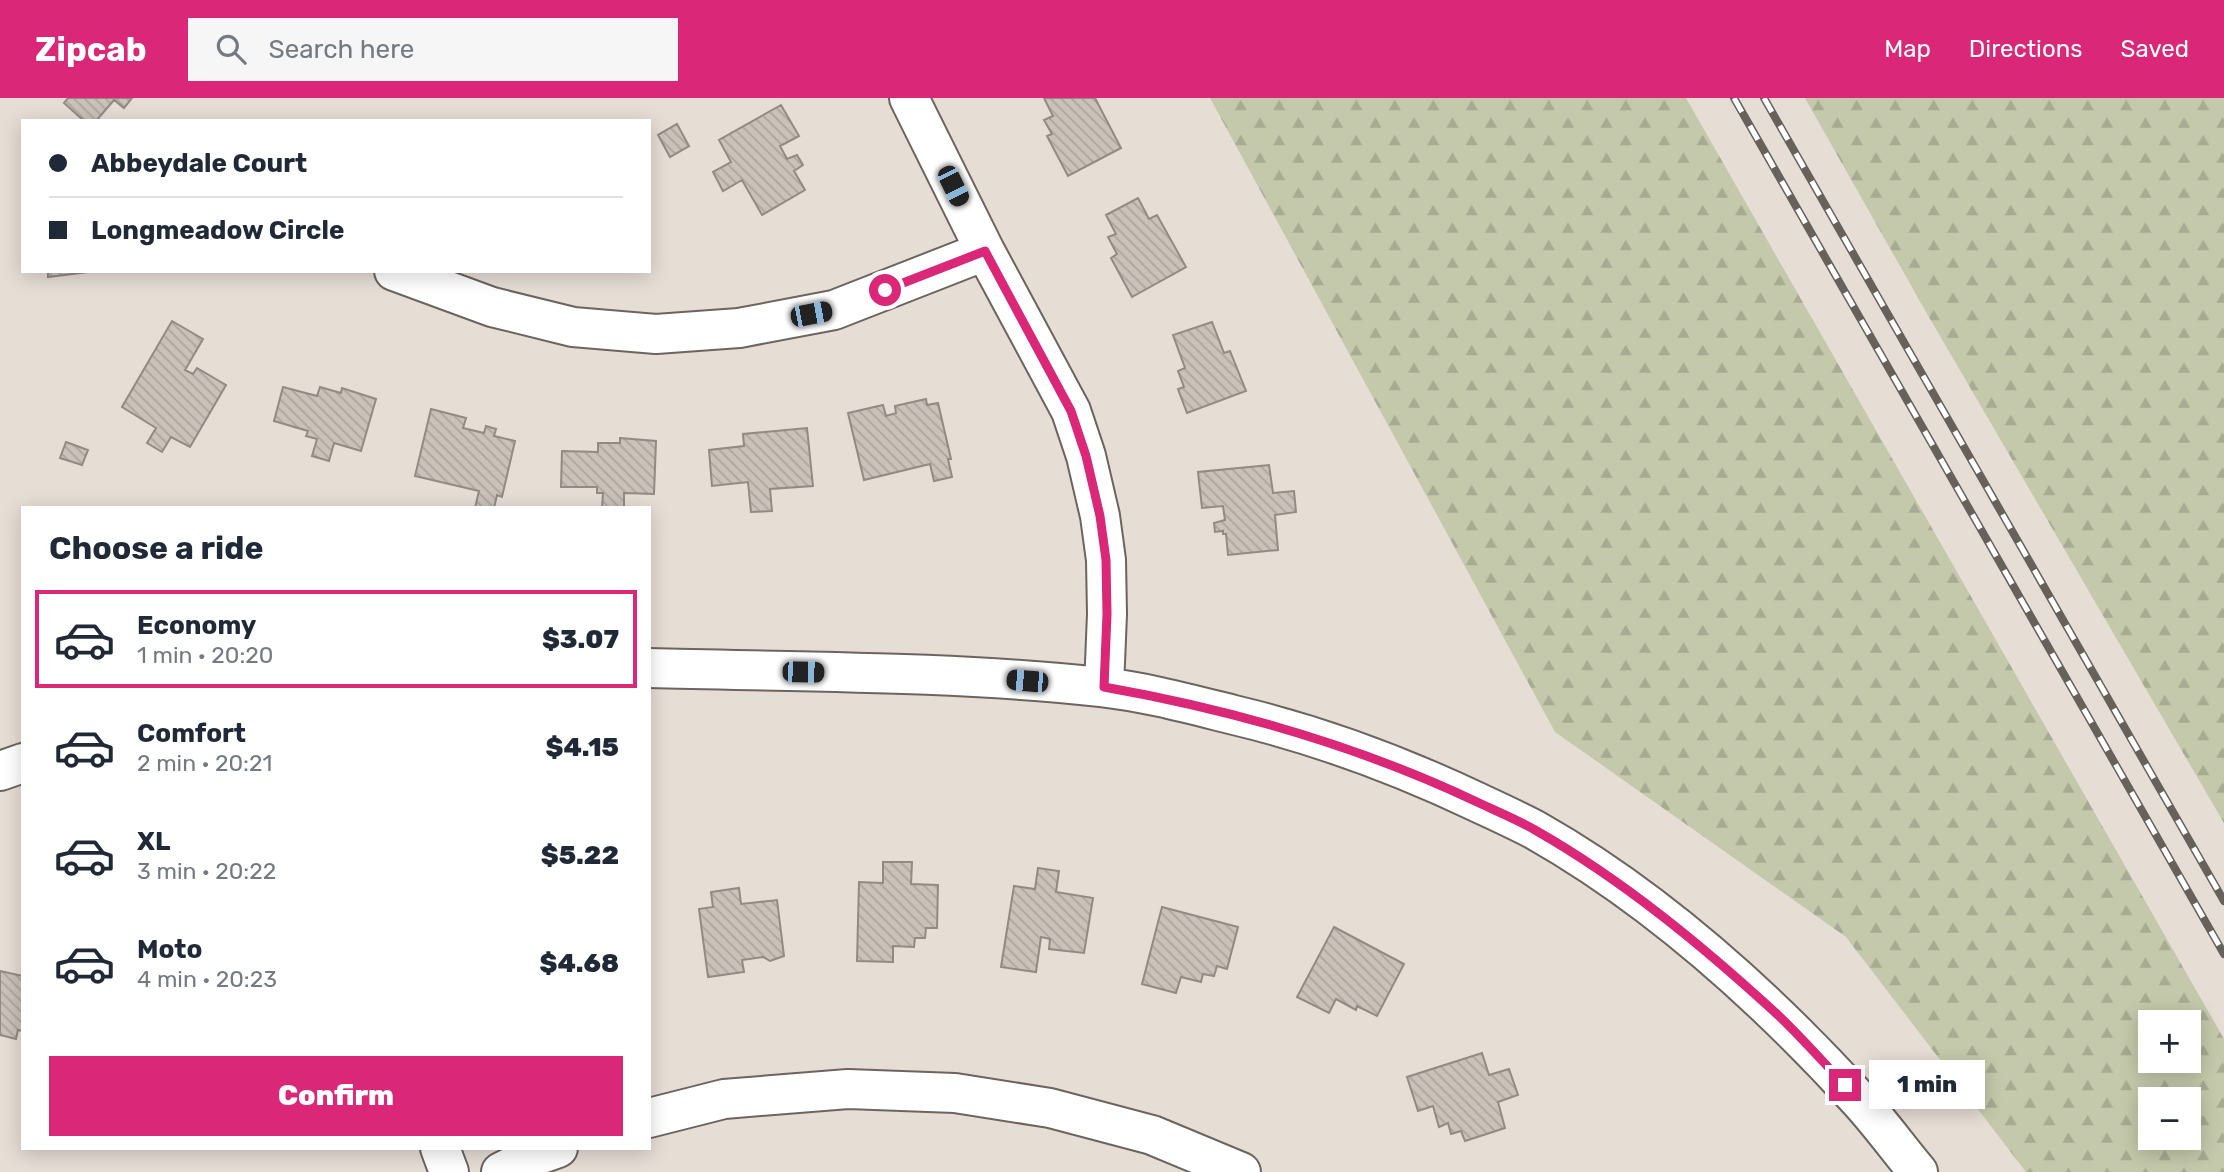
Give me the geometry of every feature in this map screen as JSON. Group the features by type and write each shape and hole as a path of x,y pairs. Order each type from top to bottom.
{"street":[{"path":"909,98 985,251 1071,411 1086,456 1100,516 1106,560 1104,687"},
{"path":"399,273 492,307 573,327 656,334 739,328 834,310 985,251"},
{"path":"651,668 976,677 1104,687 1274,724 1354,750 1439,784 1534,829 1602,872 1692,940 1780,1017 1861,1102 1918,1172"},
{"path":"0,771 21,764"},
{"path":"651,1117 724,1099 835,1090 956,1093 1049,1108 1153,1135 1241,1172"},
{"path":"441,1150 449,1172"},
{"path":"501,1172 552,1150"}],"green space":[{"path":"1210,98 1686,98 2224,1039 2224,1172 2026,1172 1846,937 1555,732"},
{"path":"1805,98 2224,98 2224,823 1926,312"}],"building":[{"path":"68,98 132,98 124,108 114,100 98,119 82,119 64,103"},
{"path":"1044,98 1095,98 1121,148 1068,176 1047,136 1052,134 1044,120 1053,116"},
{"path":"781,105 799,136 780,146 787,159 797,155 803,165 794,171 805,190 762,215 742,180 723,191 713,172 731,162 719,140"},
{"path":"677,124 689,146 670,157 658,135"},
{"path":"1138,198 1149,219 1157,215 1186,267 1132,297 1111,258 1117,254 1108,237 1116,234 1106,215"},
{"path":"48,273 80,273 48,277"},
{"path":"172,321 203,339 185,370 193,374 197,368 226,385 190,447 171,437 162,452 147,443 156,428 122,407"},
{"path":"1212,322 1224,353 1230,351 1246,391 1187,413 1178,389 1184,387 1178,371 1185,368 1173,335"},
{"path":"283,387 317,396 320,387 341,393 342,388 376,399 361,451 334,443 329,461 312,456 317,439 306,436 308,431 274,421"},
{"path":"926,399 927,405 938,403 951,459 948,459 952,477 934,481 930,464 864,480 848,413 883,405 886,416 896,413 895,406"},
{"path":"431,409 466,418 463,428 484,433 486,426 496,429 494,436 515,441 502,497 497,495 494,506 475,506 479,491 415,476"},
{"path":"807,428 813,486 770,489 772,511 751,512 748,482 712,486 709,450 744,446 743,434"},
{"path":"620,438 656,441 654,494 624,493 624,506 602,506 603,493 597,493 597,487 561,487 562,451 598,452 598,443 620,443"},
{"path":"66,442 88,450 82,465 60,458"},
{"path":"1269,465 1273,493 1294,491 1296,512 1275,515 1278,550 1228,555 1226,534 1223,534 1223,531 1215,532 1214,523 1225,520 1223,506 1202,508 1198,472"},
{"path":"883,862 912,862 911,884 938,885 937,928 926,928 925,938 915,938 914,947 893,946 893,962 857,961 859,882 883,883"},
{"path":"1038,868 1059,871 1056,892 1093,898 1084,953 1049,949 1050,939 1041,937 1036,972 1001,967 1014,886 1035,889"},
{"path":"739,888 741,904 777,900 784,956 770,961 763,957 742,960 744,972 708,977 699,909 713,907 711,892"},
{"path":"1162,907 1238,927 1227,969 1217,966 1214,976 1203,974 1201,982 1181,977 1176,993 1142,984"},
{"path":"1334,927 1404,964 1377,1016 1357,1006 1356,1010 1336,999 1329,1013 1297,997"},
{"path":"0,971 21,976 21,1031 18,1030 16,1039 0,1035"},
{"path":"1482,1053 1489,1075 1509,1069 1518,1095 1498,1102 1505,1128 1465,1141 1461,1131 1451,1134 1448,1123 1439,1127 1433,1106 1418,1111 1407,1077"}],"railway":[{"path":"1734,98 2224,954"},
{"path":"1764,98 2224,901"}],"route":[{"path":"885,290 985,251 1071,411 1086,456 1100,516 1106,560 1104,687 1274,724 1354,750 1439,784 1534,829 1602,872 1692,940 1780,1017 1845,1085"}]}
